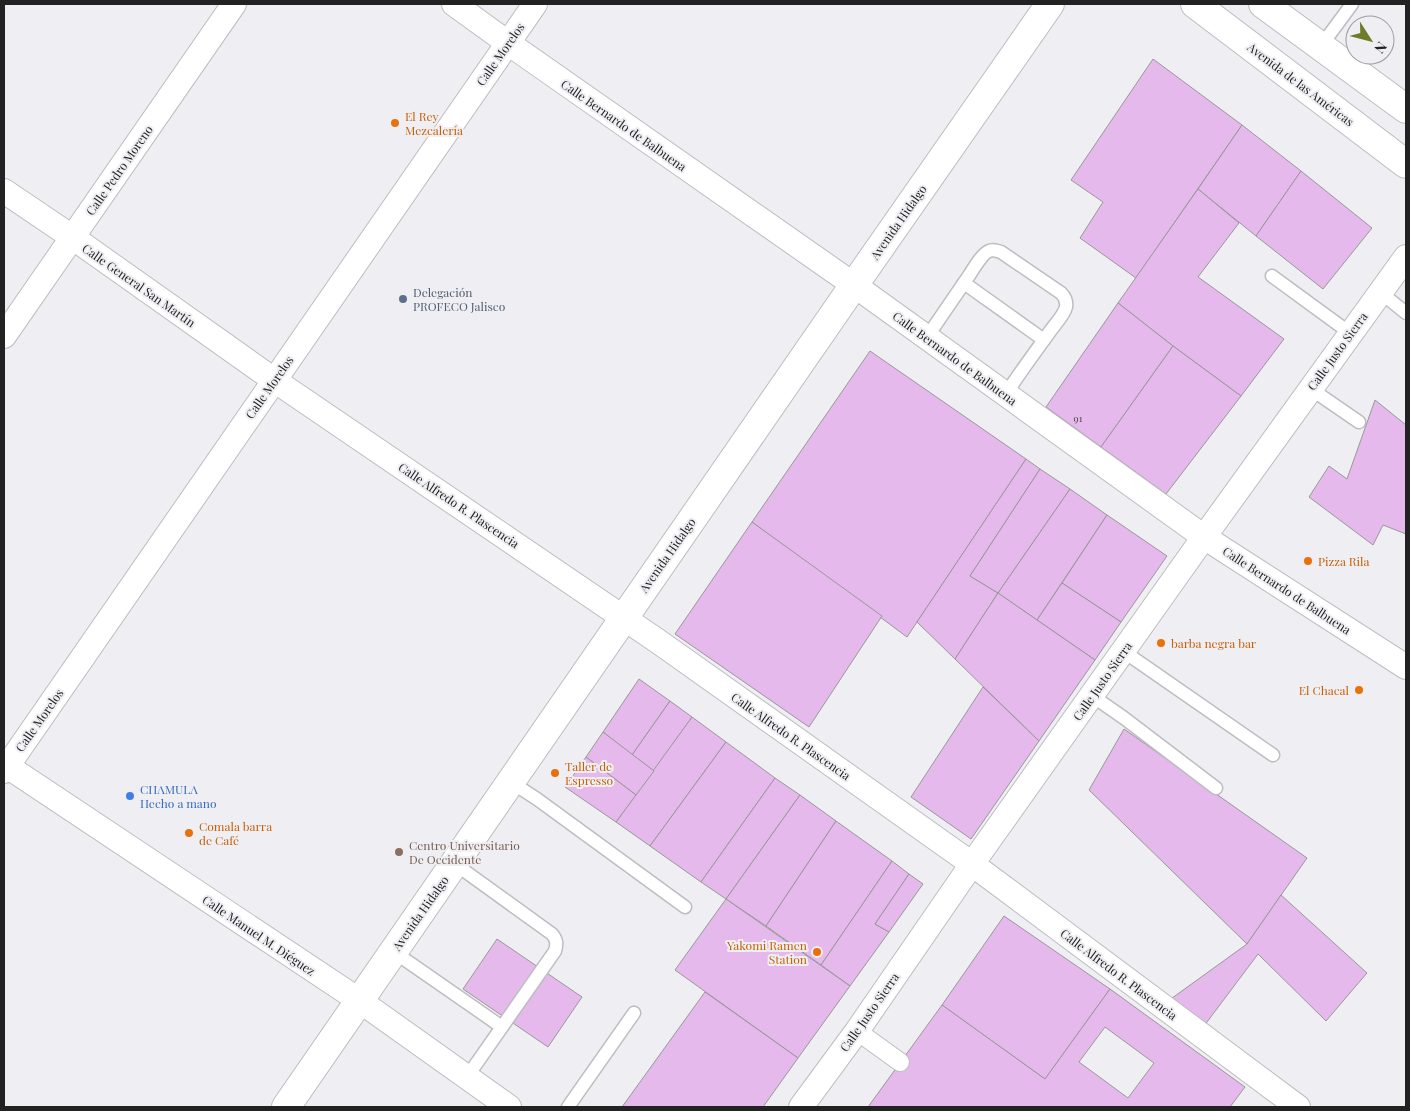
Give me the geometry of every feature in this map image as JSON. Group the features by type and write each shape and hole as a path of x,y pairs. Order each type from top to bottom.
{"main road":[{"name":"Avenida Hidalgo","path":"286,1107 1050,4"},
{"name":"Avenida de las Américas","path":"1195,4 1406,164"},
{"path":"1263,4 1406,109"}],"street":[{"name":"Calle Pedro Moreno","path":"4,336 234,4"},
{"name":"Calle Bernardo de Balbuena","path":"454,4 854,285 1204,537 1406,668"},
{"name":"Calle Morelos","path":"5,767 535,4"},
{"name":"Calle General San Martín","path":"4,190 274,380"},
{"name":"Calle Justo Sierra","path":"801,1107 857,1031 1122,651 1406,257"},
{"name":"Calle Alfredo R. Plascencia","path":"274,380 624,618 972,864 1287,1104"},
{"name":"Calle Manuel M. Diéguez","path":"5,767 360,1001 509,1107"},
{"path":"857,1031 900,1062"}],"lane":[{"path":"1321,46 1352,4"},
{"path":"926,337 988,251 995,250 1001,252 1061,293 1066,298 1065,310 1006,394"},
{"path":"1272,276 1350,333"},
{"path":"964,283 1044,340"},
{"path":"1380,292 1406,313"},
{"path":"1311,389 1359,422"},
{"path":"1122,651 1273,755"},
{"path":"1091,695 1216,788"},
{"path":"511,782 685,907"},
{"path":"455,864 552,934 556,939 557,945 555,951 467,1077"},
{"path":"394,952 502,1027"},
{"path":"568,1107 634,1013"}],"building":[{"path":"1153,59 1242,125 1136,278 1080,238 1103,202 1071,180"},
{"path":"1242,125 1301,171 1256,236 1198,189"},
{"path":"1301,171 1372,228 1323,289 1256,236"},
{"path":"1198,189 1239,223 1198,277 1284,339 1241,396 1118,303"},
{"path":"1118,303 1173,346 1101,447 1046,407"},
{"path":"1173,346 1241,396 1166,494 1101,447"},
{"path":"870,351 1026,459 907,637 752,522"},
{"path":"1375,400 1406,425 1406,534 1383,525 1373,545 1309,497 1329,466 1347,479"},
{"path":"1026,459 1040,469 970,576 998,593 955,659 917,622"},
{"path":"1040,469 1070,489 998,593 970,576"},
{"path":"1070,489 1107,515 1037,620 998,593"},
{"path":"1107,515 1167,556 1121,622 1062,583"},
{"path":"752,522 882,616 809,727 675,634"},
{"path":"1062,583 1121,622 1095,660 1037,620"},
{"path":"998,593 1095,660 1039,741 955,659"},
{"path":"639,679 670,701 632,755 603,732"},
{"path":"983,687 1039,741 971,839 911,797"},
{"path":"670,701 692,717 654,771 632,755"},
{"path":"692,717 726,742 650,846 616,822"},
{"path":"1124,729 1307,858 1247,944 1089,790"},
{"path":"603,732 654,771 636,795 586,757"},
{"path":"726,742 775,778 701,882 650,846"},
{"path":"586,757 636,795 616,822 565,787"},
{"path":"775,778 800,795 726,899 701,882"},
{"path":"800,795 836,821 766,926 726,899"},
{"path":"836,821 892,861 821,965 766,926"},
{"path":"892,861 909,874 875,924 889,932 850,986 821,965"},
{"path":"909,874 923,884 889,932 875,924"},
{"path":"1281,895 1367,973 1326,1021 1258,954 1204,1026 1168,1001 1247,944"},
{"path":"726,899 850,986 798,1058 675,970"},
{"path":"1004,916 1110,989 1045,1079 942,1005"},
{"path":"497,939 582,997 548,1047 463,989"},
{"path":"1110,989 1245,1087 1230,1107 868,1107 942,1005 1045,1079","holes":["1105,1027 1154,1063 1128,1098 1079,1062"]},
{"path":"705,992 798,1058 763,1107 622,1107"}],"place":[{"name":"El Rey Mezcalería","path":"395,123"},
{"name":"Delegación PROFECO Jalisco","path":"403,299"},
{"name":"Pizza Rila","path":"1308,561"},
{"name":"barba negra bar","path":"1161,643"},
{"name":"El Chacal","path":"1359,690"},
{"name":"Taller de Espresso","path":"555,773"},
{"name":"CHAMULA Hecho a mano","path":"130,796"},
{"name":"Comala barra de Café","path":"189,833"},
{"name":"Centro Universitario De Occidente","path":"399,852"},
{"name":"Yakomi Ramen Station","path":"817,952"}]}
